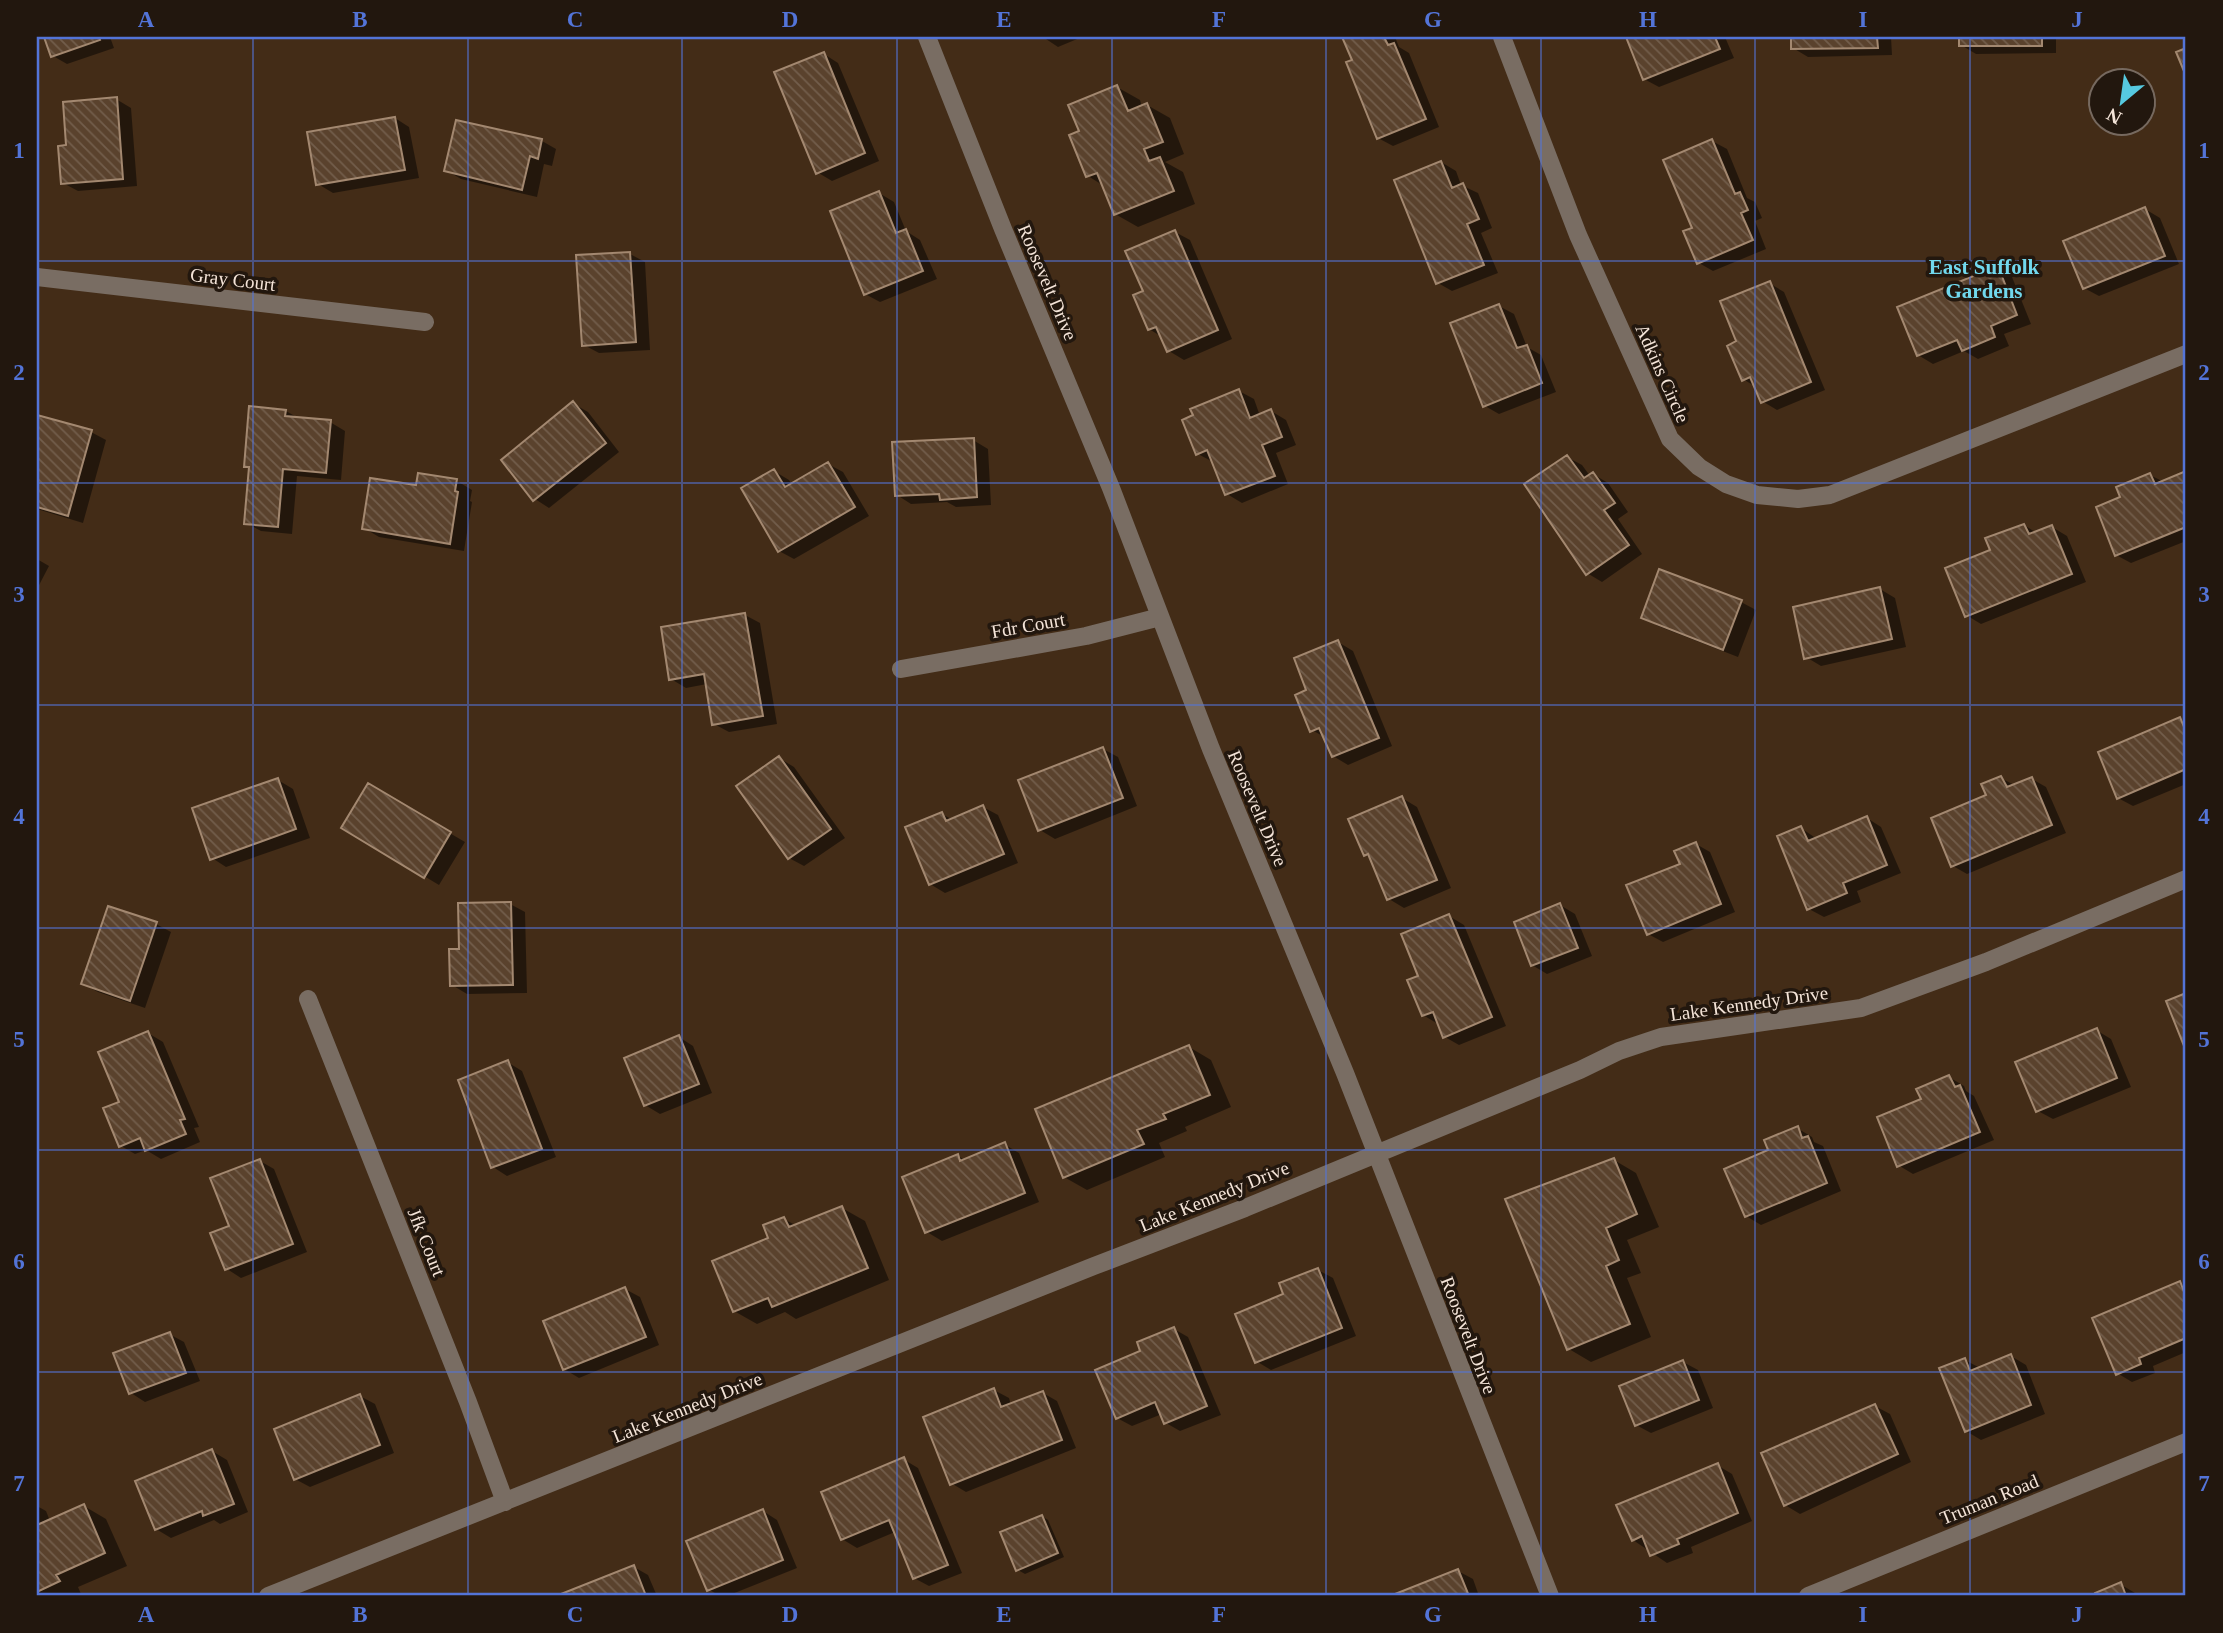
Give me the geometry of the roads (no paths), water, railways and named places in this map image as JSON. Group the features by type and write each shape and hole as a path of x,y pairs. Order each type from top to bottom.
{"street":[{"name":"Roosevelt Drive","path":"927,37 1003,229 1111,488 1211,749 1345,1073 1550,1596"},
{"name":"Adkins Circle","path":"1502,37 1578,235 1670,439 1699,467 1726,484 1757,495 1798,499 1830,495 2186,354"},
{"name":"Gray Court","path":"37,277 425,322"},
{"name":"Fdr Court","path":"901,669 1086,636 1160,617"},
{"name":"Lake Kennedy Drive","path":"268,1596 1245,1208 1580,1070 1619,1051 1661,1037 1861,1007 1986,962 2186,879"},
{"name":"Jfk Court","path":"308,999 505,1502"},
{"name":"Truman Road","path":"1808,1596 2186,1442"}],"district":[{"name":"East Suffolk Gardens","path":"1984,279"}]}
